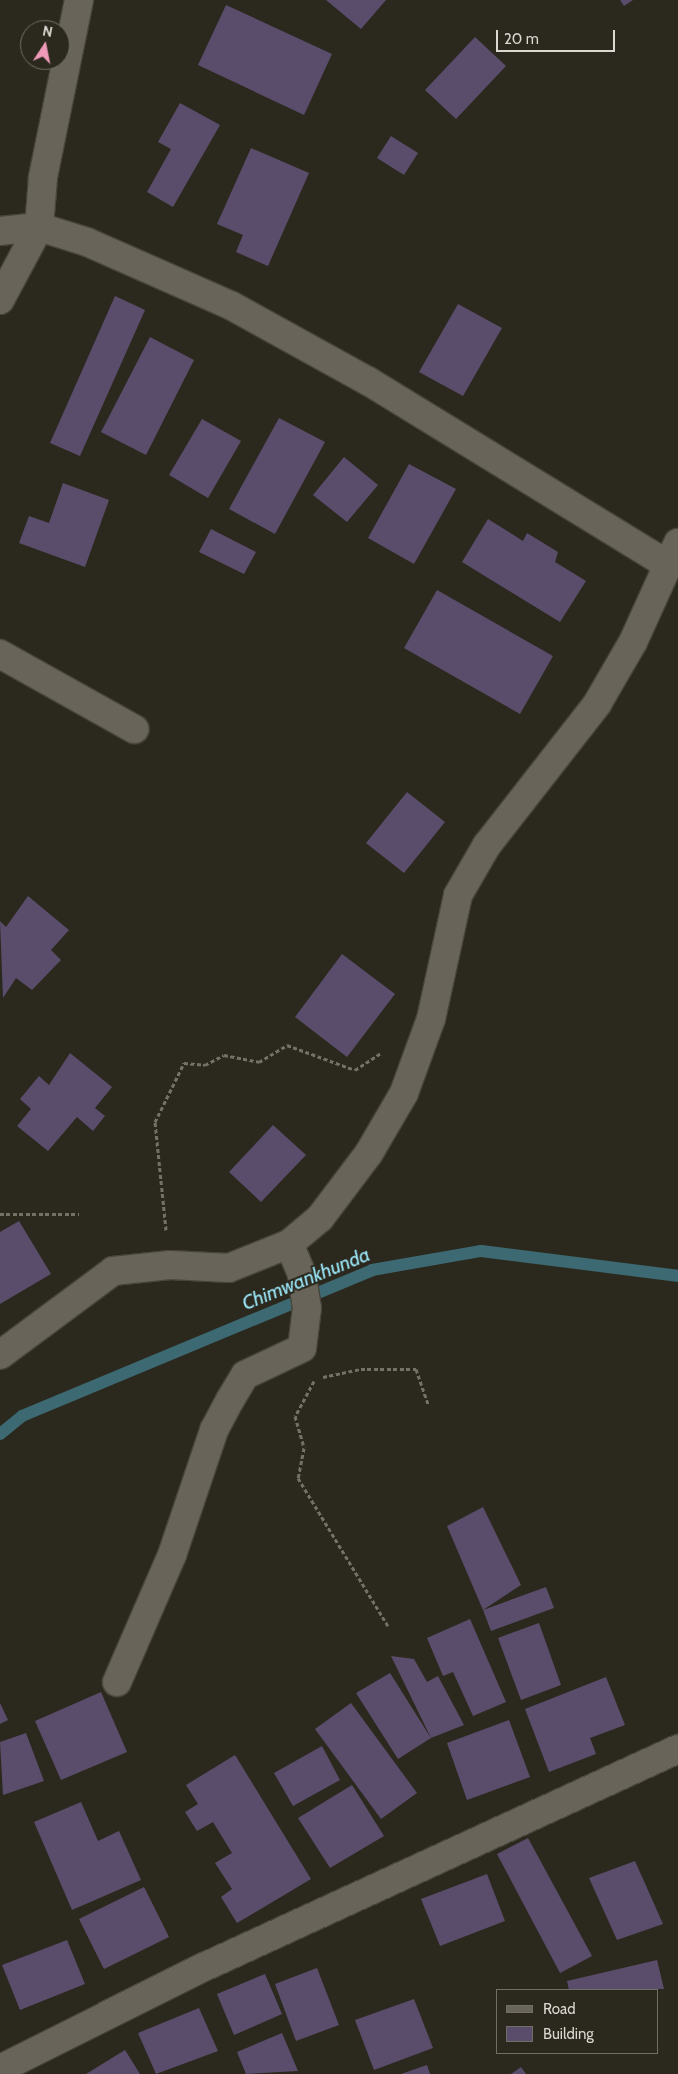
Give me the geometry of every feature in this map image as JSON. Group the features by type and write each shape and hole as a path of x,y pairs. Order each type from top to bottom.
{"street":[{"path":"0,300 39,227 43,177 79,0"},
{"path":"0,231 39,227 87,242 232,306 672,553 633,642 597,704 487,845 458,895 431,1019 404,1093 338,1195 289,1244 229,1268 170,1266 113,1270 0,1355"},
{"path":"0,654 134,729"},
{"path":"117,1682 172,1555 214,1430 230,1400 245,1375 302,1348 307,1308 302,1272 289,1244"},
{"path":"0,2069 204,1967 678,1749"}],"path":[{"path":"170,1266 155,1122 184,1063 205,1065 224,1055 259,1062 287,1045 355,1070"},
{"path":"0,1214 78,1214"},
{"path":"302,1348 316,1378"},
{"path":"388,1626 298,1478 304,1448 295,1416 316,1378 361,1369 416,1369 428,1404"}],"building":[{"path":"326,0 386,0 361,29"},
{"path":"620,0 633,0 624,6"},
{"path":"226,5 332,54 304,115 198,65"},
{"path":"475,37 506,66 456,119 425,90"},
{"path":"180,103 220,125 173,207 147,192 171,149 158,142"},
{"path":"391,136 418,153 404,175 377,158"},
{"path":"251,148 309,173 268,266 236,252 243,235 217,224"},
{"path":"115,296 145,310 80,456 50,443"},
{"path":"458,304 502,328 463,396 419,372"},
{"path":"150,337 194,360 146,455 101,432"},
{"path":"279,418 325,442 275,534 229,509"},
{"path":"202,419 241,441 208,498 169,475"},
{"path":"344,457 378,485 347,522 313,495"},
{"path":"409,464 456,489 414,564 368,538"},
{"path":"63,483 109,500 85,567 19,543 29,516 49,523"},
{"path":"488,519 523,541 527,533 558,552 555,562 586,581 560,622 462,562"},
{"path":"211,529 256,552 244,574 199,552"},
{"path":"437,590 553,656 520,714 404,648"},
{"path":"407,792 445,822 404,873 366,843"},
{"path":"28,896 69,930 51,950 61,960 32,990 16,978 3,998 0,921 6,927"},
{"path":"342,954 395,994 347,1057 295,1017"},
{"path":"70,1053 112,1087 95,1108 105,1116 93,1131 77,1117 48,1151 17,1126 31,1109 20,1099 39,1076 49,1085"},
{"path":"273,1125 306,1155 261,1202 229,1172"},
{"path":"19,1221 51,1274 0,1304 0,1232"},
{"path":"483,1507 521,1585 483,1610 447,1526"},
{"path":"546,1587 554,1608 491,1631 483,1610"},
{"path":"470,1619 506,1702 473,1716 453,1672 443,1676 427,1638"},
{"path":"539,1623 561,1685 521,1700 498,1638"},
{"path":"391,1656 414,1659 427,1682 438,1676 464,1725 431,1738"},
{"path":"390,1673 431,1738 398,1759 356,1693"},
{"path":"606,1677 625,1725 590,1738 596,1754 549,1772 525,1709"},
{"path":"101,1692 127,1752 61,1780 35,1721"},
{"path":"0,1703 8,1720 0,1724"},
{"path":"351,1703 417,1793 381,1819 315,1729"},
{"path":"509,1720 530,1777 467,1800 447,1743"},
{"path":"26,1733 44,1781 3,1795 0,1742"},
{"path":"322,1746 340,1780 293,1806 274,1773"},
{"path":"235,1755 311,1879 237,1923 221,1897 232,1889 215,1863 232,1853 213,1822 197,1831 185,1812 198,1804 186,1785"},
{"path":"352,1785 384,1836 330,1868 298,1818"},
{"path":"81,1802 98,1841 119,1831 141,1880 72,1910 34,1822"},
{"path":"528,1838 592,1956 560,1973 497,1854"},
{"path":"635,1861 663,1924 617,1940 589,1878"},
{"path":"487,1874 505,1921 440,1946 421,1899"},
{"path":"144,1887 169,1937 104,1969 79,1919"},
{"path":"67,1940 85,1984 20,2010 2,1965"},
{"path":"657,1960 664,1989 569,1989 567,1981"},
{"path":"317,1968 339,2025 296,2041 275,1984"},
{"path":"265,1974 282,2014 234,2035 217,1994"},
{"path":"414,1999 433,2048 374,2070 355,2020"},
{"path":"199,2008 218,2051 156,2074 138,2033"},
{"path":"282,2033 298,2071 246,2074 237,2052"},
{"path":"125,2050 140,2074 86,2074"},
{"path":"427,2065 430,2074 401,2074"},
{"path":"521,2067 526,2074 511,2074"}],"waterway":[{"name":"Chimwankhunda","path":"0,1434 22,1416 372,1270 481,1251 678,1276"}]}
